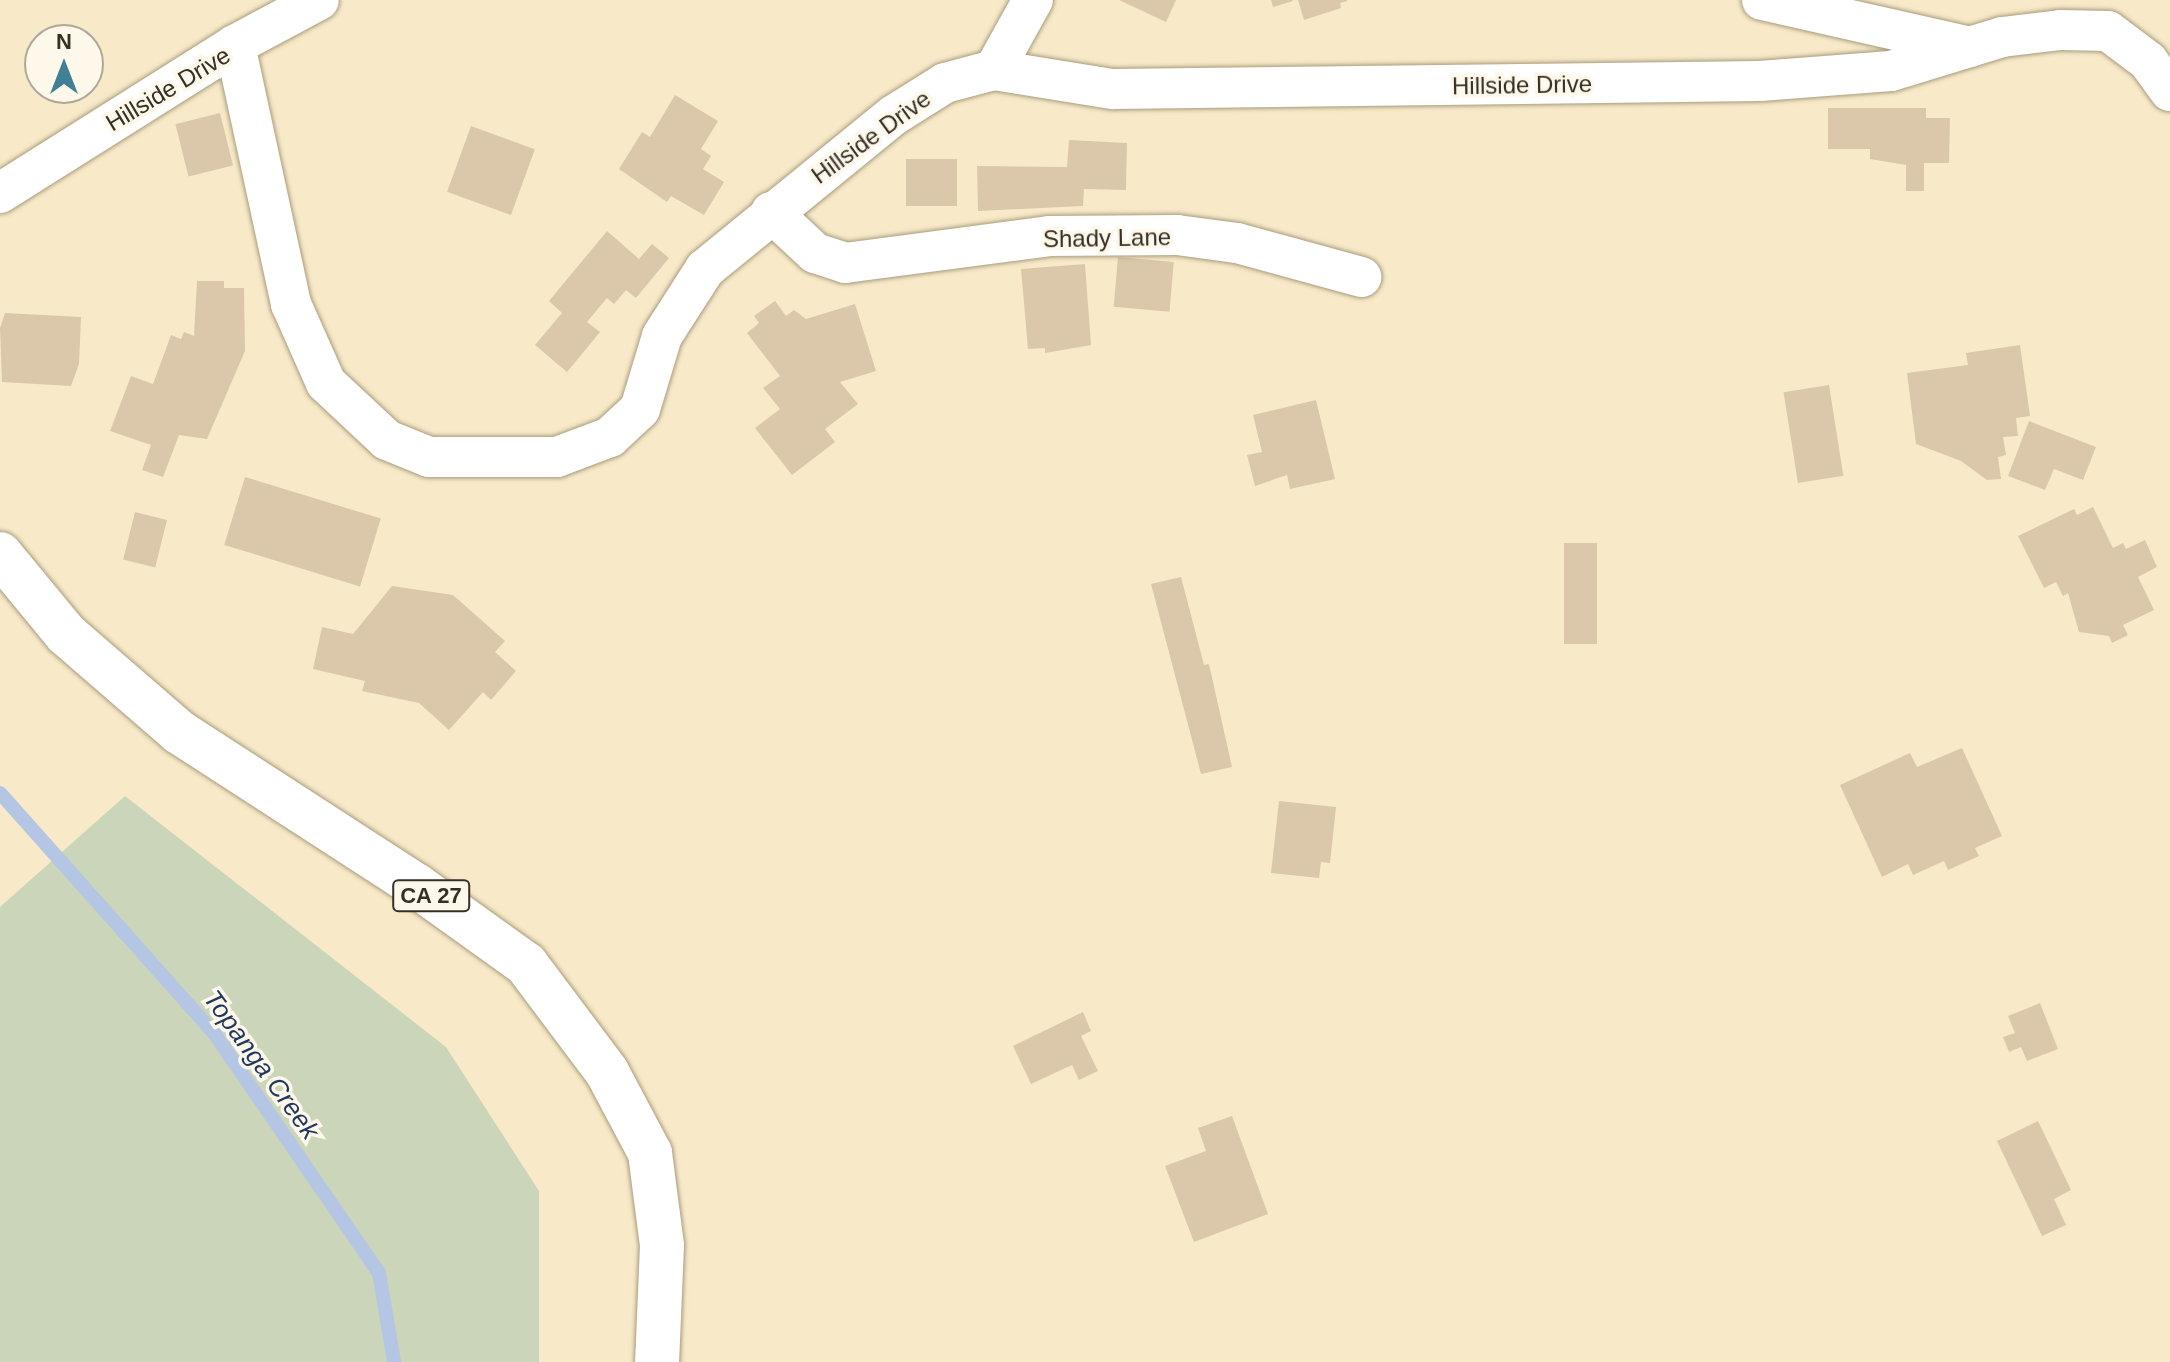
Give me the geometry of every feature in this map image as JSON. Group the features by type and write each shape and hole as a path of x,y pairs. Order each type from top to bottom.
{"main road":[{"name":"CA 27","path":"0,554 66,634 179,732 417,886 526,964 607,1072 650,1153 662,1245 657,1362"}],"street":[{"path":"235,45 319,0"},
{"path":"994,70 1033,0"},
{"path":"1762,0 1974,48"},
{"path":"2077,0 2108,31 2148,61 2170,91"},
{"name":"Hillside Drive","path":"0,193 235,45 291,304 326,383 387,440 429,457 557,457 610,437 640,409 662,336 705,269 771,212 894,115 945,83 994,70 1113,89 1760,81 1891,71 2002,37 2046,31 2108,31"},
{"name":"Shady Lane","path":"771,212 815,253 845,263 1049,236 1177,235 1237,243 1361,277"}],"green space":[{"path":"125,796 446,1047 539,1191 539,1362 0,1362 0,907"}],"building":[{"path":"1119,0 1176,0 1166,22"},
{"path":"1271,0 1292,0 1293,1 1273,7"},
{"path":"1298,0 1347,1 1340,3 1341,8 1304,20"},
{"path":"675,95 718,121 701,149 711,156 703,169 724,182 704,215 671,196 667,202 619,169 642,132 650,137"},
{"path":"1828,108 1926,108 1926,118 1950,118 1949,163 1924,163 1924,191 1906,191 1906,165 1870,159 1870,149 1828,149"},
{"path":"220,113 233,165 188,177 175,124"},
{"path":"471,126 535,149 511,215 447,192"},
{"path":"1069,140 1127,143 1126,190 1084,189 1083,206 978,211 977,166 1067,167"},
{"path":"906,159 957,159 957,206 906,206"},
{"path":"607,231 639,259 652,244 669,258 636,298 626,290 614,304 607,298 587,322 600,332 567,372 535,345 562,313 549,301"},
{"path":"1118,257 1174,262 1169,312 1114,307"},
{"path":"1085,264 1091,345 1045,353 1045,348 1028,349 1021,269"},
{"path":"197,281 224,281 224,288 244,288 245,351 207,439 179,435 163,477 142,470 151,445 110,431 131,376 153,384 171,335 181,339 184,332 194,336"},
{"path":"775,301 786,316 794,310 806,319 855,304 876,371 840,382 858,404 825,429 835,442 792,475 755,428 780,409 763,388 780,376 747,333 759,323 754,316"},
{"path":"5,313 81,317 79,364 71,386 2,382 0,328"},
{"path":"2020,345 2030,416 2016,418 2018,436 2003,437 2006,455 1998,457 2001,479 1987,480 1961,461 1916,444 1907,373 1968,365 1966,353"},
{"path":"1829,385 1843,476 1798,483 1784,392"},
{"path":"1316,400 1335,479 1290,489 1287,475 1255,486 1247,455 1262,452 1253,415"},
{"path":"2029,421 2096,447 2083,480 2054,469 2045,490 2008,476"},
{"path":"245,477 381,519 360,586 224,545"},
{"path":"2093,507 2113,548 2123,543 2126,549 2145,540 2157,567 2138,577 2154,610 2123,625 2128,635 2112,643 2109,636 2079,632 2068,593 2063,596 2056,582 2044,588 2018,536 2074,509 2077,515"},
{"path":"135,512 167,520 155,568 123,560"},
{"path":"1564,543 1597,543 1597,644 1564,644"},
{"path":"1181,577 1204,665 1209,664 1232,767 1201,774 1151,584"},
{"path":"392,586 453,595 505,641 495,652 516,671 491,700 483,692 449,730 419,703 362,691 365,681 313,669 322,627 353,634"},
{"path":"1962,748 2002,836 1975,848 1979,856 1948,870 1944,861 1913,875 1908,864 1882,877 1840,785 1910,753 1917,767"},
{"path":"1279,801 1336,807 1330,863 1321,862 1319,878 1271,873"},
{"path":"2040,1003 2058,1049 2027,1061 2021,1047 2009,1052 2003,1037 2015,1033 2008,1016"},
{"path":"1083,1012 1091,1031 1081,1036 1098,1071 1079,1080 1072,1065 1031,1084 1013,1046"},
{"path":"1232,1116 1268,1214 1194,1242 1165,1166 1206,1151 1198,1128"},
{"path":"2038,1121 2071,1190 2054,1199 2066,1225 2042,1236 1997,1141"}],"waterway":[{"name":"Topanga Creek","path":"0,793 214,1033 379,1273 394,1362"}]}
